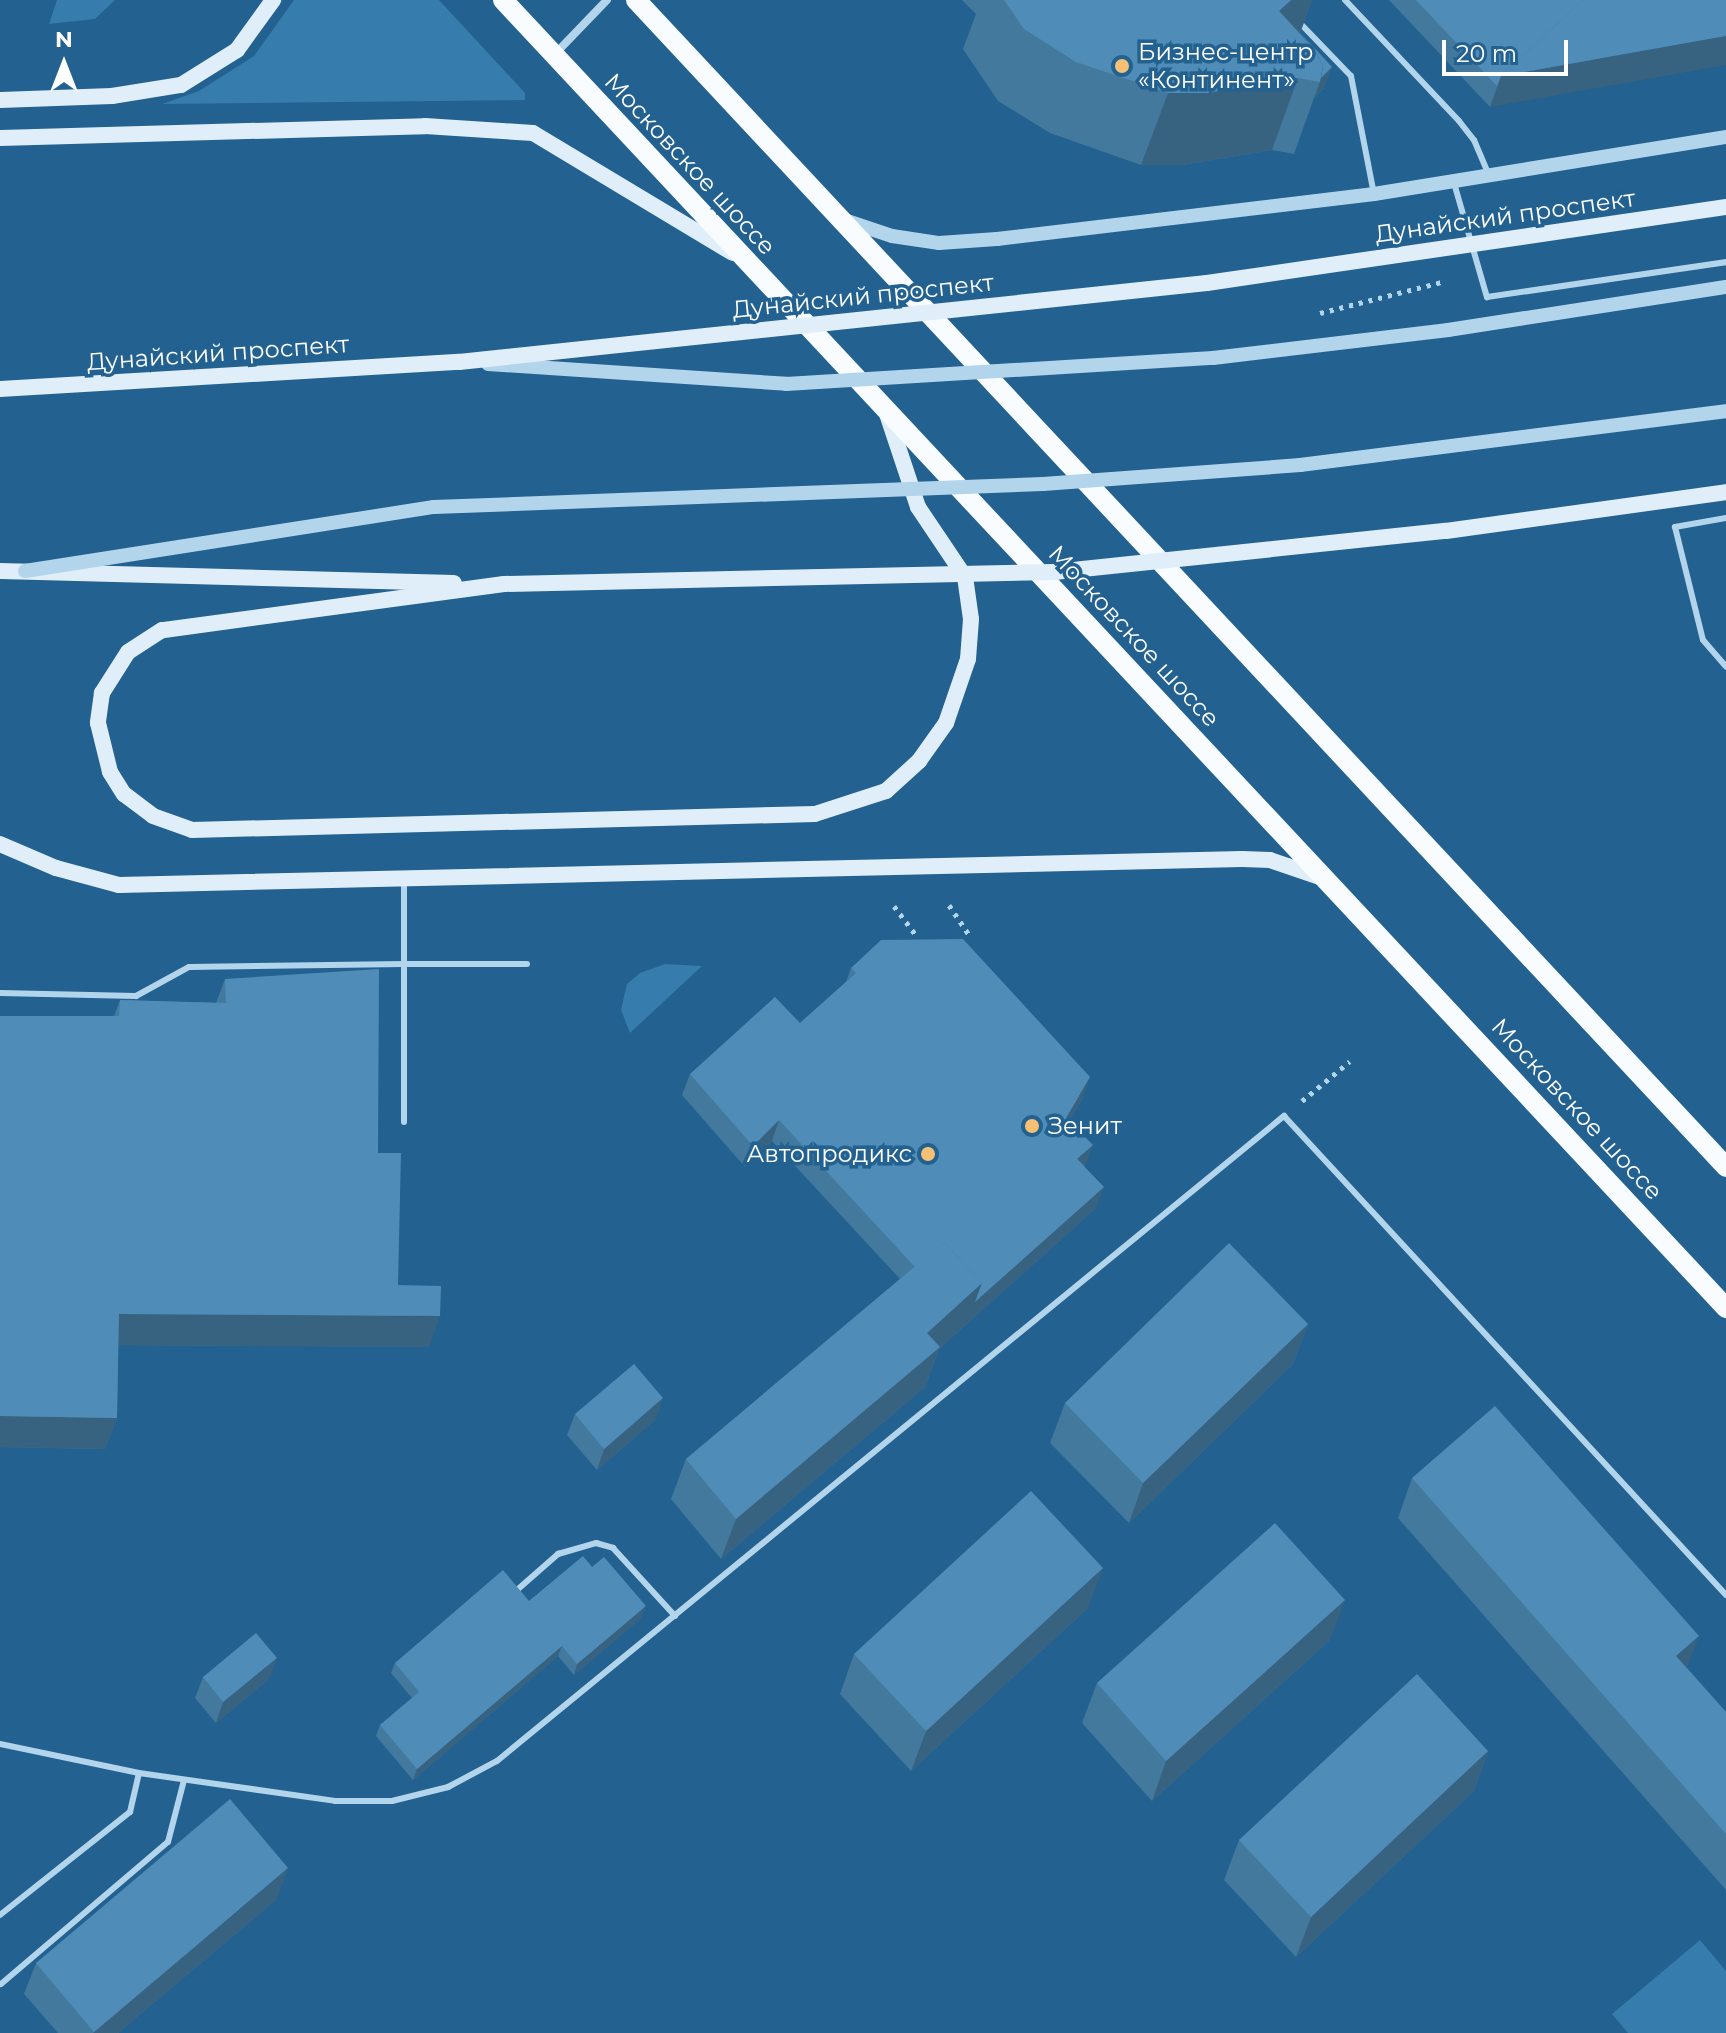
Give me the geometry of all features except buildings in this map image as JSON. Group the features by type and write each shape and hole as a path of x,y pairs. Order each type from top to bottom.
{"main road":[{"path":"0,100 112,96 181,85 237,50 273,0"},
{"name":"Московское шоссе","path":"503,0 740,257 1726,1308"},
{"path":"636,0 847,221 1726,1167"},
{"path":"0,138 425,126 533,133 740,257"},
{"name":"Дунайский проспект","path":"0,389 459,362 1207,283 1726,207"},
{"path":"504,584 162,630 128,652 102,693 98,723 110,772 124,794 153,816 192,830 815,814 886,791 919,761 946,723 968,659 971,619 965,577 918,507 885,409"},
{"path":"0,571 504,584 1054,572 1446,531 1726,492"},
{"path":"0,844 56,868 119,885 1242,859 1270,860 1326,880"}],"street":[{"path":"554,54 607,0"},
{"path":"847,221 892,236 939,243 1374,194 1726,137"},
{"path":"459,362 786,384 999,374 1260,352 1726,287"},
{"path":"25,571 434,507 1043,484 1285,466 1726,411"}],"lane":[{"path":"1345,0 1459,121 1474,140 1489,176"},
{"path":"1288,11 1351,76 1374,194"},
{"path":"1454,181 1487,297 1726,262"},
{"path":"1726,518 1675,527 1703,640 1726,666"},
{"path":"404,879 404,1122"},
{"path":"0,993 136,996 189,967 527,964"},
{"path":"0,1744 139,1773 335,1801 392,1801 448,1787 497,1761 1284,1116 1726,1595"},
{"path":"517,1590 558,1554 596,1543 613,1548 675,1616"},
{"path":"0,1915 130,1812 139,1773"},
{"path":"1,1984 168,1842 184,1780"}],"path":[{"path":"1306,317 1481,275"},
{"path":"949,905 969,935"},
{"path":"894,906 917,936"},
{"path":"1284,1116 1350,1061"}],"shaded area":[{"path":"57,0 115,0 95,19 49,24"},
{"path":"294,0 439,0 525,93 525,100 162,104 199,91 254,56"},
{"path":"665,964 702,966 630,1033 621,1010 627,984 640,973"},
{"path":"1700,1940 1726,1971 1726,2033 1628,2033 1612,2014"}],"place":[{"name":"Бизнес-центр «Континент»","path":"1122,66"},
{"name":"Зенит","path":"1032,1126"},
{"name":"Автопродикс","path":"928,1154"}]}
